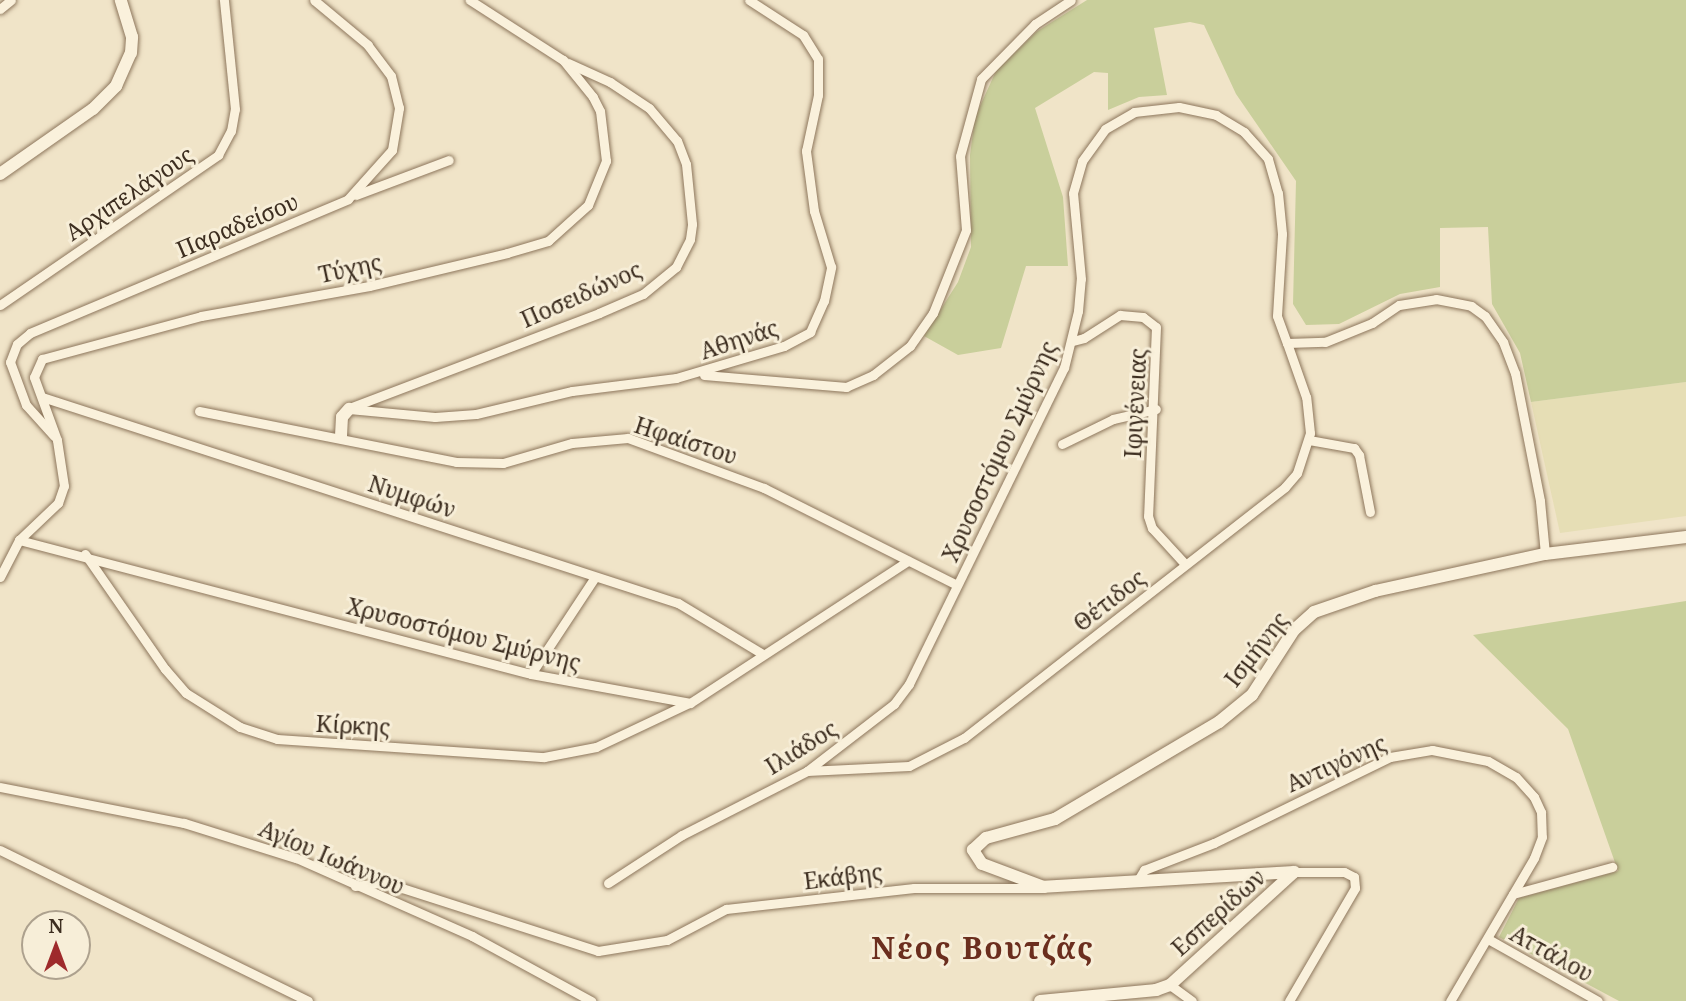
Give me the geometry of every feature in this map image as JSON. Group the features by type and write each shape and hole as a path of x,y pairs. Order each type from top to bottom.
{"street":[{"path":"0,9 11,0"},
{"path":"0,174 93,109 116,86 131,53 132,37 121,0"},
{"name":"Αρχιπελάγους","path":"0,305 218,155 231,131 236,109 224,0"},
{"name":"Παραδείσου","path":"57,440 26,405 10,362 17,344 30,332 348,199 392,150 399,124 397,94 391,76 368,45 314,0"},
{"name":"Τύχης","path":"19,540 61,495 64,463 34,377 42,359 201,316 369,286 507,253 561,232 588,205 606,161 600,111 563,60 470,0"},
{"name":"Αθηνάς","path":"349,409 435,417 476,414 572,391 693,374 785,346 810,332 824,301 831,267 814,211 806,151 818,94 817,55 803,35 749,0"},
{"path":"693,374 846,387 873,375 910,346 933,313 966,230 960,156 972,99 981,79 1011,46 1071,0"},
{"name":"Ποσειδώνος","path":"349,409 643,294 676,267 692,224 686,164 677,141 649,108 610,82 563,60"},
{"name":"Χρυσοστόμου Σμύρνης","path":"957,585 1064,368 1073,341 1081,279 1073,193 1082,161 1116,120 1134,111 1179,107 1229,122 1268,159 1278,193 1282,234 1277,316 1287,343"},
{"path":"348,199 449,160"},
{"path":"1287,343 1325,342 1372,323 1399,305 1436,299 1471,306 1485,316 1503,342 1515,373 1540,501 1545,554"},
{"name":"Ιφιγένειας","path":"1073,341 1120,315 1150,320 1158,336 1149,516 1152,528 1185,564"},
{"name":"Θέτιδος","path":"807,771 892,769 924,760 964,738 1285,487 1297,473 1309,440 1310,415 1287,343"},
{"name":"Νυμφών","path":"42,397 678,603 761,653"},
{"path":"341,436 342,417 349,409"},
{"path":"1062,444 1105,422 1156,409"},
{"name":"Ηφαίστου","path":"199,411 341,436 456,462 484,463 527,457 572,443 628,438 764,488 957,585"},
{"path":"1309,440 1354,448 1359,455 1370,512"},
{"name":"Ισμήνης","path":"1044,887 979,862 975,846 990,837 1046,824 1219,722 1252,695 1294,630 1314,612 1375,591 1545,554 1686,537"},
{"path":"0,577 19,540"},
{"name":"Χρυσοστόμου Σμύρνης","path":"19,540 85,554 530,674 690,703 761,653 908,561"},
{"name":"Κίρκης","path":"85,554 186,693 216,714 268,737 355,747 447,748 544,757 596,747 690,703"},
{"path":"530,674 595,577"},
{"name":"Ιλιάδος","path":"608,883 682,835 807,771 894,705 957,585"},
{"name":"Αντιγόνης","path":"1138,880 1144,870 1214,843 1371,764 1432,750 1495,764 1523,783 1539,806 1540,844 1488,939 1450,1001"},
{"name":"Αγίου Ιωάννου","path":"0,787 207,829 296,858 472,936 591,1001"},
{"path":"0,850 309,1001"},
{"path":"1513,894 1612,867"},
{"name":"Εκάβης","path":"355,886 380,883 402,888 598,951 667,940 733,908 914,888 1044,887 1294,872 1343,872 1354,877 1350,900 1289,1001"},
{"name":"Εσπερίδων","path":"1170,985 1294,872"},
{"name":"Αττάλου","path":"1488,939 1598,1001"},
{"path":"1040,1001 1156,990 1170,985 1192,1001"}],"shaded area":[{"path":"1686,382 1686,516 1560,533 1531,402"}],"green space":[{"path":"1087,0 1686,0 1686,382 1531,402 1520,353 1492,304 1488,227 1440,228 1440,287 1400,294 1339,324 1306,325 1293,304 1296,181 1236,94 1204,25 1190,22 1154,28 1167,95 1139,97 1108,110 1108,73 1094,72 1035,108 1063,197 1068,266 1026,266 1001,348 958,355 924,336 958,282 971,247 970,155 975,117 996,71 1036,32"},
{"path":"1686,601 1686,1001 1619,1001 1499,937 1519,898 1618,871 1568,729 1473,635"}],"district":[{"name":"Νέος Βουτζάς","path":"983,948"}]}
